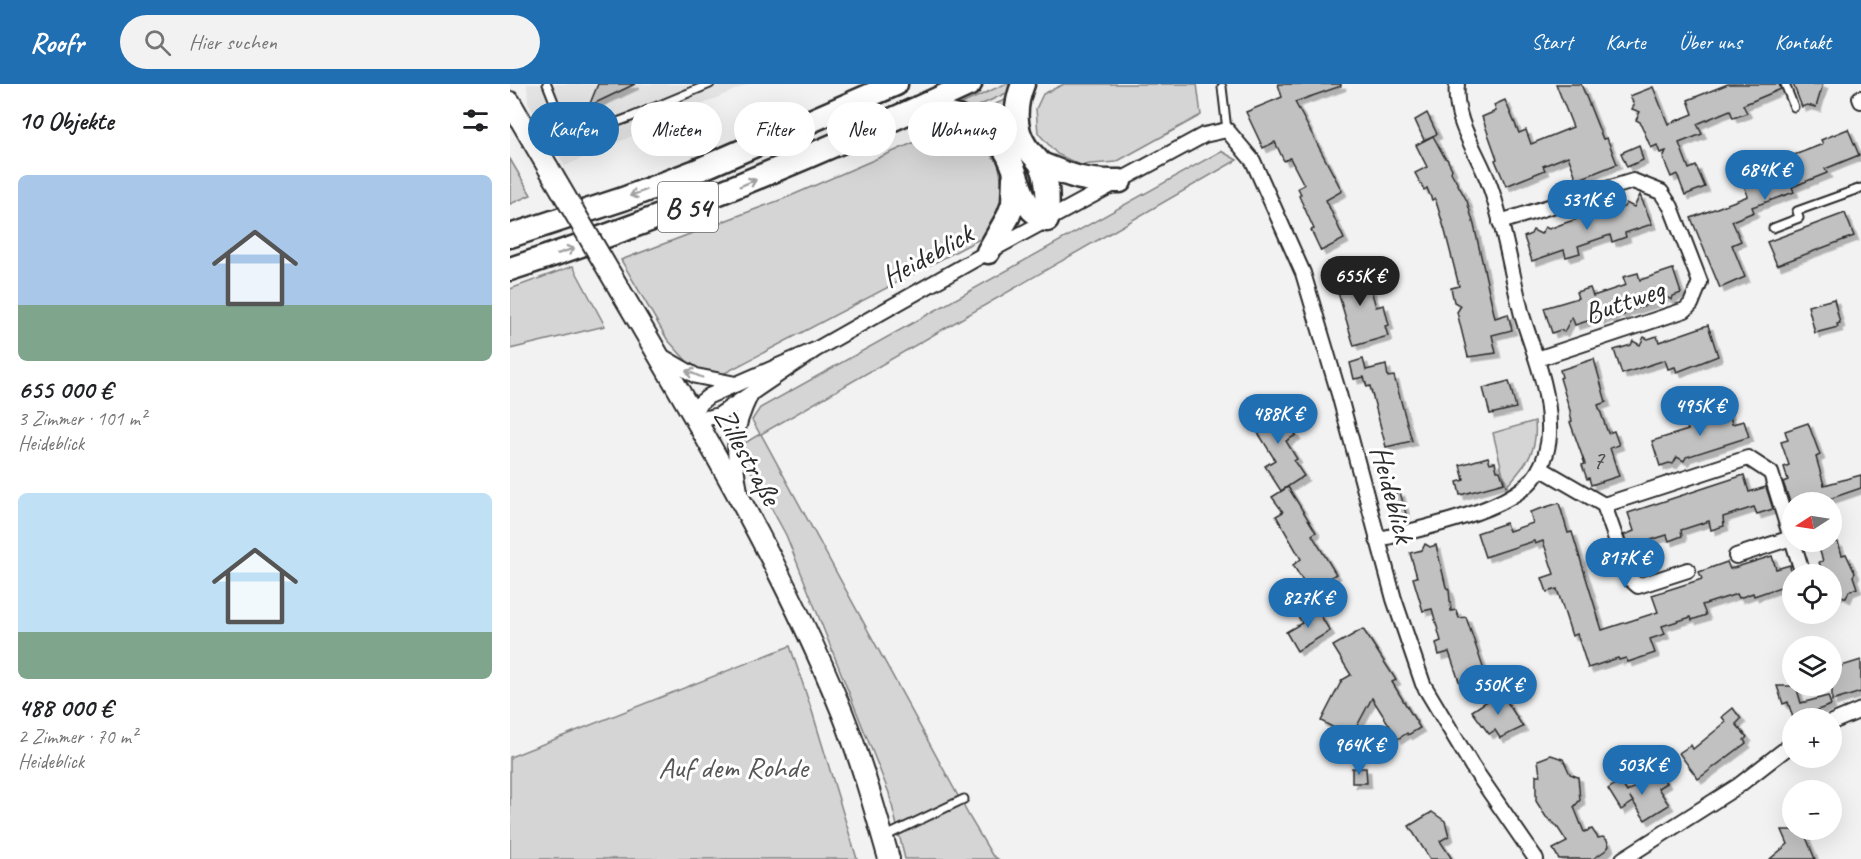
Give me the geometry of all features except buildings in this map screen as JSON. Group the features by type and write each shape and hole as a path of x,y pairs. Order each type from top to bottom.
{"highway":[{"path":"867,97 886,84"},
{"name":"B 54","path":"510,236 623,199 696,171 896,84"},
{"name":"B 54","path":"510,269 573,249 700,202 779,170 970,84"},
{"path":"1023,84 1017,105 1018,131 1024,145 1041,164 1071,177 1100,182 1120,181"},
{"path":"898,117 926,112 943,114 982,128 1006,150 1031,209 1047,220"},
{"path":"1041,164 1047,187 1047,220"},
{"path":"988,252 1001,231 1013,204 1014,171"}],"main road":[{"name":"Zillestraße","path":"510,102 744,508 809,635 843,714 890,859"}],"street":[{"path":"1377,540 1482,511 1503,502 1527,485 1540,468 1547,450 1549,422 1545,389 1523,316 1491,188 1459,115 1457,84"},
{"name":"Heideblick","path":"815,350 709,396 700,403 692,416 708,418 718,415 815,350 988,252 1204,135 1227,130 1253,161 1303,273 1339,394 1394,599 1423,684 1472,766 1536,859"},
{"name":"Buttweg","path":"1500,222 1633,181 1661,192 1671,207 1700,282 1691,304 1685,310 1537,359"},
{"path":"656,353 696,376 736,384"},
{"path":"744,508 736,472 735,433 741,413 752,392"},
{"path":"1604,505 1748,458 1771,473 1782,508"},
{"path":"1540,468 1604,505 1630,579 1638,586 1688,570"},
{"path":"1736,556 1782,543"},
{"path":"1842,718 1861,710"},
{"path":"1623,859 1738,786 1782,752"}],"lane":[{"path":"547,84 569,140 632,117 710,84"},
{"path":"1785,84 1794,107"},
{"path":"1222,87 1227,130"},
{"path":"1773,228 1799,218 1797,212 1861,188"},
{"path":"883,837 964,799"}],"shaded area":[{"path":"527,84 748,84 708,102 631,102 631,136 619,142 619,102 528,103"},
{"path":"559,156 587,156 565,166"}],"green space":[{"path":"1005,84 1014,84 1015,89 987,102 966,102"},
{"path":"1064,84 1197,84 1201,115 1116,162 1080,165 1057,154 1038,133 1036,109 1043,94"},
{"path":"1012,97 1014,102 1000,102"},
{"path":"1017,113 1034,169 1041,202 1003,156 1017,156"},
{"path":"908,145 908,156 992,156 998,162 1003,188 995,231 723,374 692,367 667,339 621,260 788,197 883,156 896,156 896,150"},
{"path":"1221,151 1237,160 761,434 970,818 992,855 998,859 905,859 889,793 786,535 738,447 760,434 752,420 760,408"},
{"path":"510,159 531,195 510,204"},
{"path":"573,266 605,326 510,349 510,289"},
{"path":"1535,421 1535,442 1529,457 1506,487 1493,433"},
{"name":"Auf dem Rohde","path":"790,646 857,859 510,859 510,757"}]}
